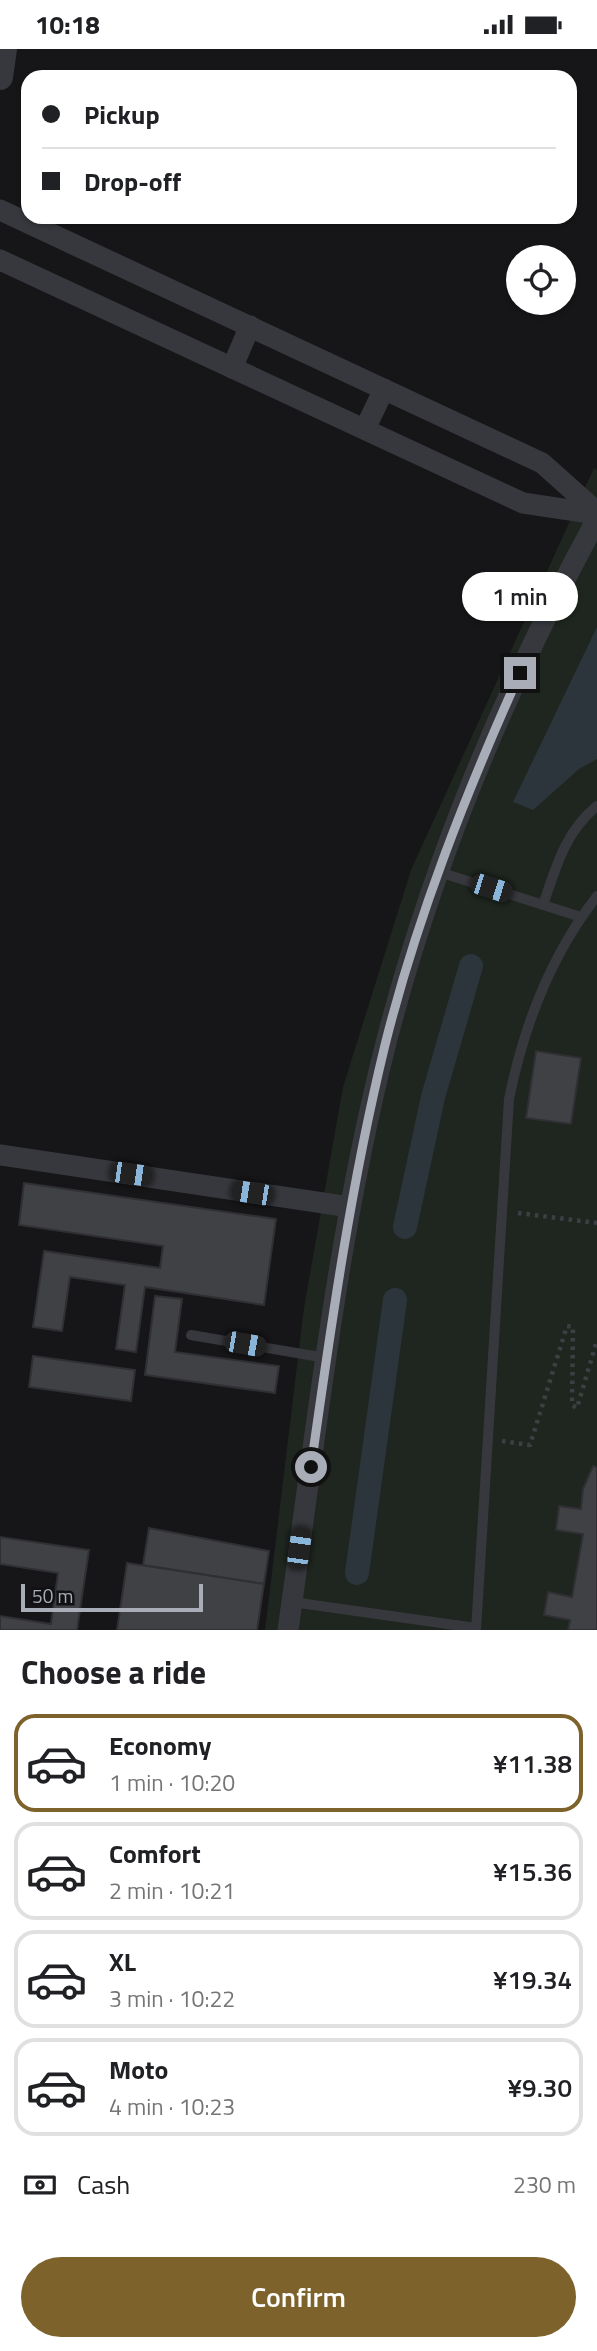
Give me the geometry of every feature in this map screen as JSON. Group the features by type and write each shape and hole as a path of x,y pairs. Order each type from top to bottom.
{"street":[{"path":"0,76 4,49"},
{"path":"0,210 21,220"},
{"path":"30,224 542,463 597,515"},
{"path":"0,260 523,503 597,515"},
{"path":"232,367 250,326"},
{"path":"365,429 384,389"},
{"path":"288,1630 350,1207 386,1044 439,872 515,683 597,515"},
{"path":"0,1156 350,1207"}],"lane":[{"path":"544,905 565,844 575,827 597,806"},
{"path":"439,872 581,917"},
{"path":"292,1602 476,1629 509,1099 519,1050 533,1007 581,917 597,896"},
{"path":"191,1335 326,1358"}],"path":[{"path":"502,1211 597,1223"},
{"path":"487,1439 530,1445 567,1326 573,1327 572,1405 577,1408 597,1340"}],"shaded area":[{"path":"594,468 597,470 597,1630 265,1630 304,1308 343,1087 411,870"},
{"path":"597,627 597,759 579,769 533,810 513,802"}],"building":[{"path":"536,1051 581,1058 571,1124 526,1118"},
{"path":"24,1183 276,1219 264,1305 145,1287 136,1352 116,1349 125,1285 70,1277 62,1331 33,1327 44,1251 160,1268 163,1246 19,1225"},
{"path":"155,1296 182,1299 175,1352 279,1366 275,1393 145,1375"},
{"path":"33,1356 135,1370 131,1401 29,1387"},
{"path":"593,1466 597,1467 597,1630 568,1630 570,1620 544,1615 548,1592 572,1597 583,1534 556,1530 559,1506 581,1509 583,1489"},
{"path":"149,1528 269,1551 264,1584 143,1565"},
{"path":"0,1537 89,1550 77,1630 0,1630 0,1616 51,1624 58,1573 0,1564"},
{"path":"127,1563 264,1584 257,1630 117,1630"}],"waterway":[{"path":"405,1227 433,1097 471,966"},
{"path":"357,1573 395,1300"}],"route":[{"path":"311,1467 350,1207 386,1044 421,924 449,843 520,673"}]}
